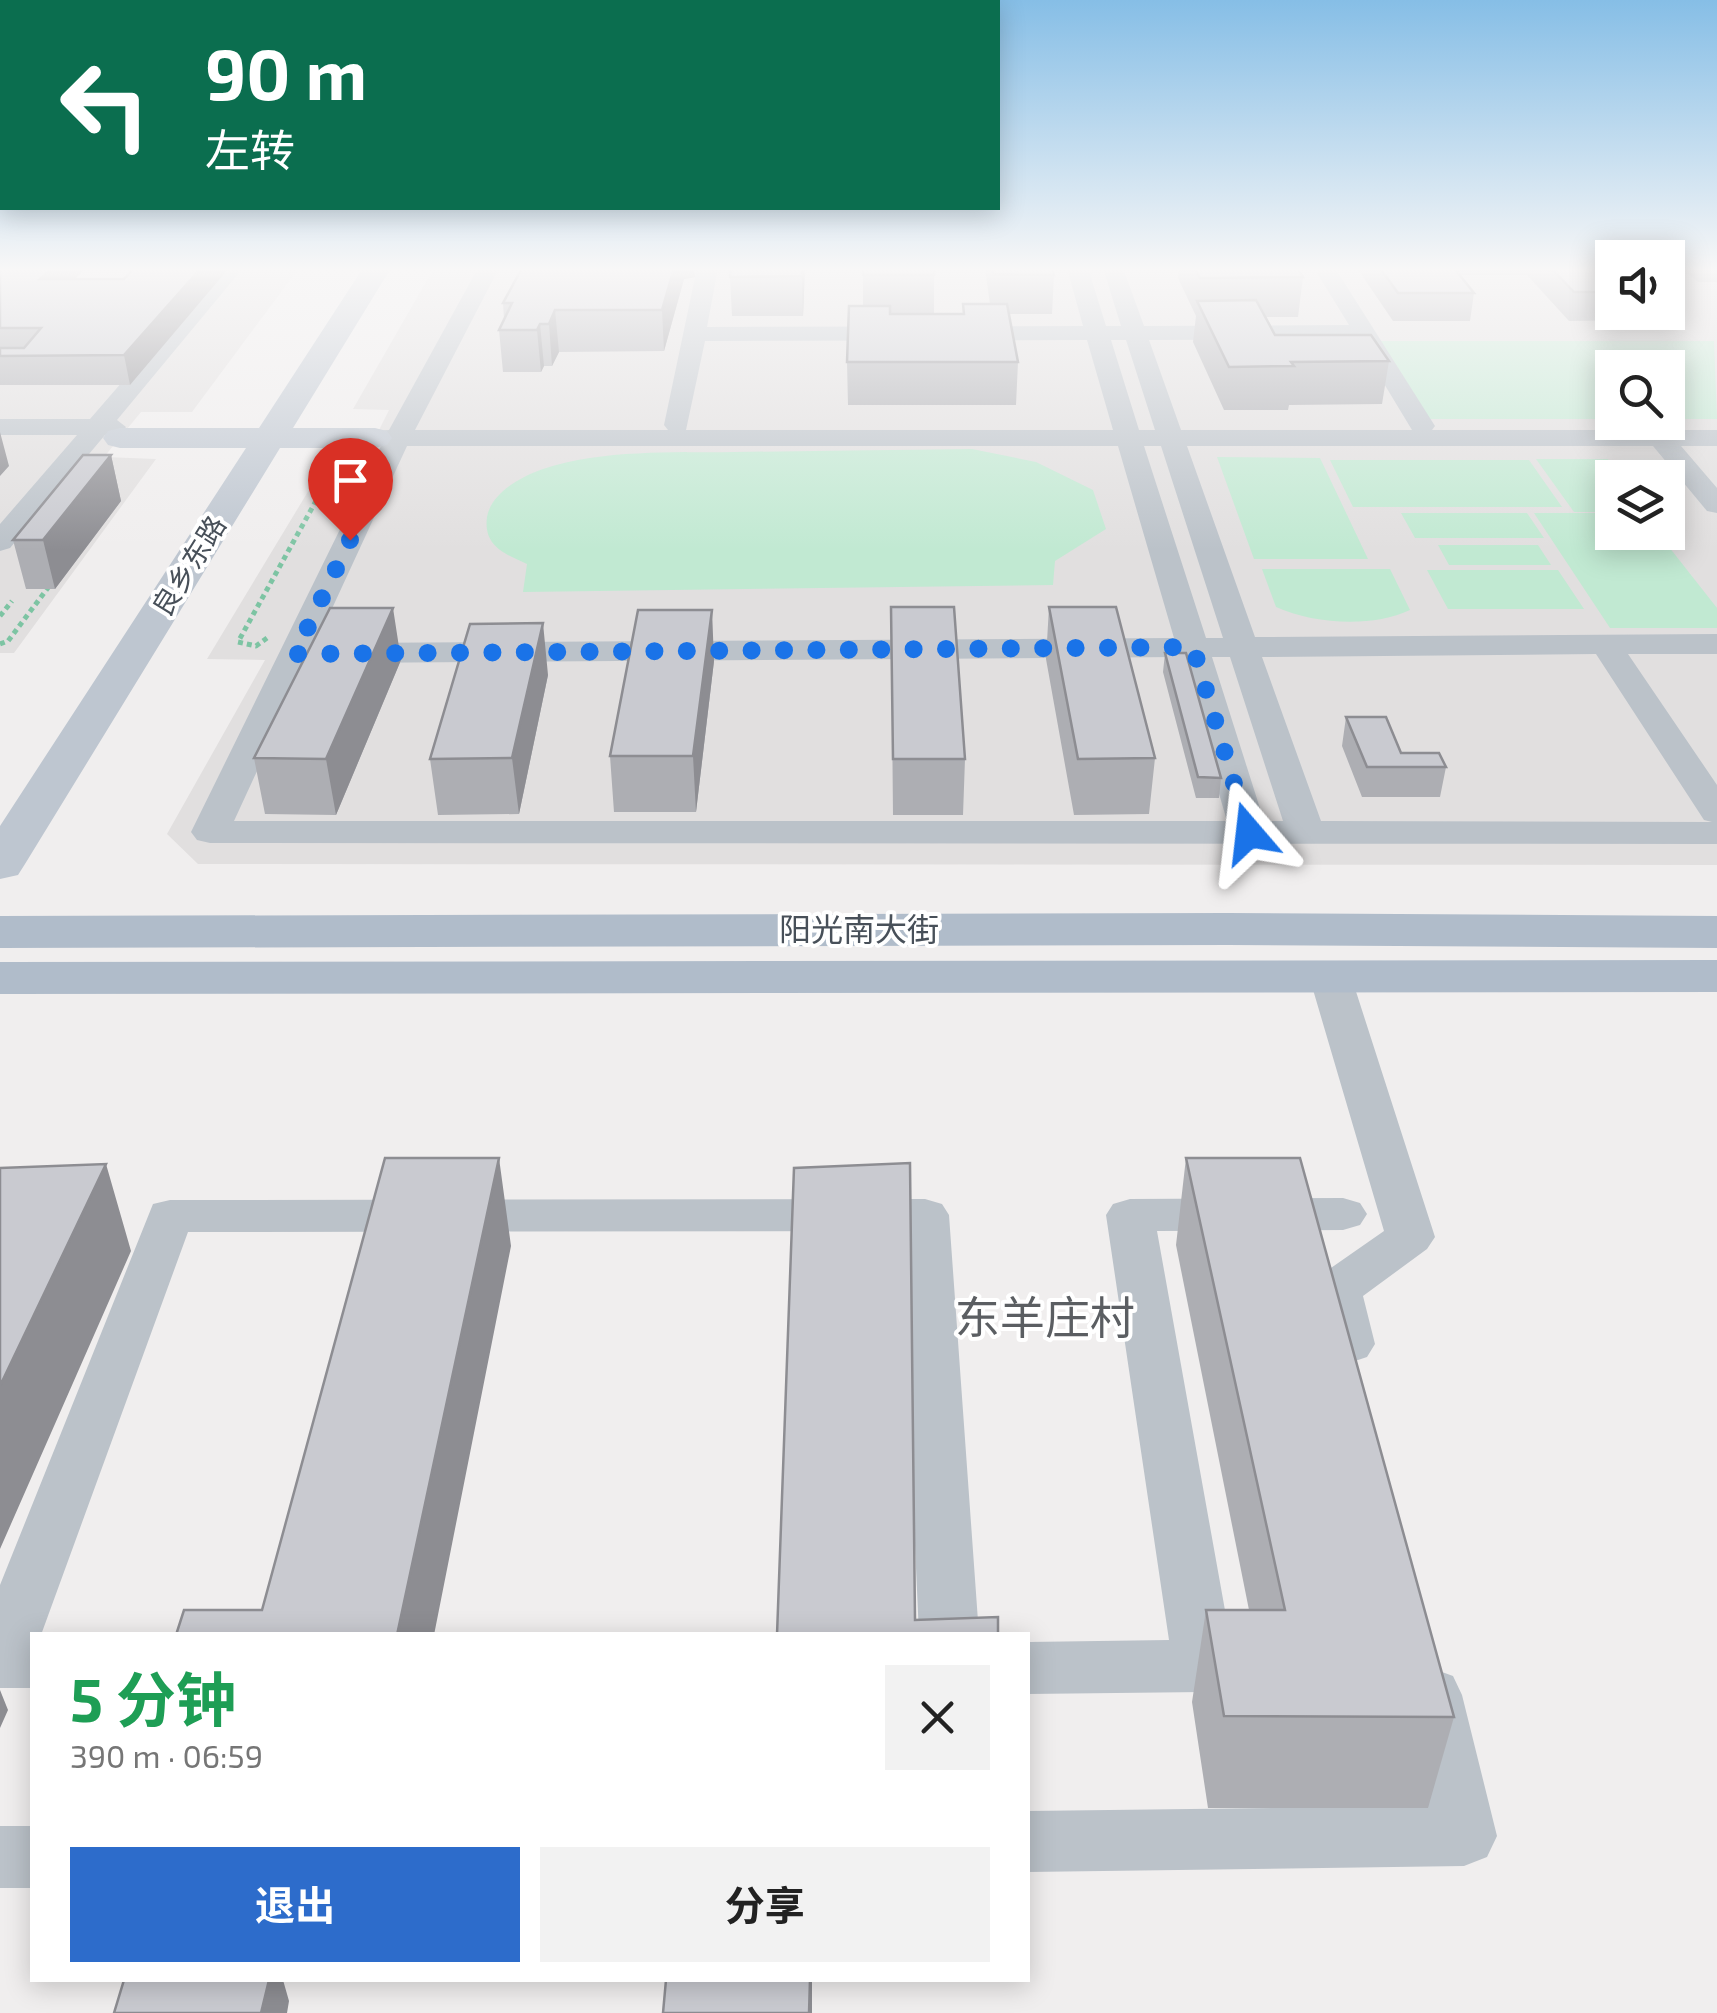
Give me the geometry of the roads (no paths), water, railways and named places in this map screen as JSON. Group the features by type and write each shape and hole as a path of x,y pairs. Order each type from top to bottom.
{"main road":[{"name":"良乡东路","path":"0,864 297,362"},
{"name":"良乡东路","path":"0,793 308,362"},
{"path":"107,433 389,433"},
{"name":"阳光南大街","path":"0,932 1717,932"},
{"name":"阳光南大街","path":"0,978 1717,976"}],"street":[{"path":"0,542 107,433 161,362"},
{"path":"432,362 389,433 295,654 210,832 1717,833"},
{"path":"677,426 689,362"},
{"path":"1107,362 1249,833"},
{"path":"1146,362 1306,833"},
{"path":"1383,362 1422,426"},
{"path":"389,433 677,426 1128,431"},
{"path":"1169,431 1422,426 1595,430"},
{"path":"1685,429 1717,426"},
{"path":"0,427 107,433"},
{"path":"389,433 1595,432"},
{"path":"0,438 107,433"},
{"path":"1685,435 1717,438"},
{"path":"1661,440 1717,505"},
{"path":"295,654 1717,644"},
{"path":"1606,645 1717,812"},
{"path":"1330,976 1410,1238 1336,1290 1362,1403"},
{"path":"1030,1668 1204,1666 1130,1215 1342,1214"},
{"path":"30,1662 0,1662 170,1216 925,1215 949,1632"},
{"path":"1030,1842 1464,1836 1420,1648"},
{"path":"0,1857 30,1857"}],"district":[{"name":"东羊庄村","path":"1045,1318"}]}
